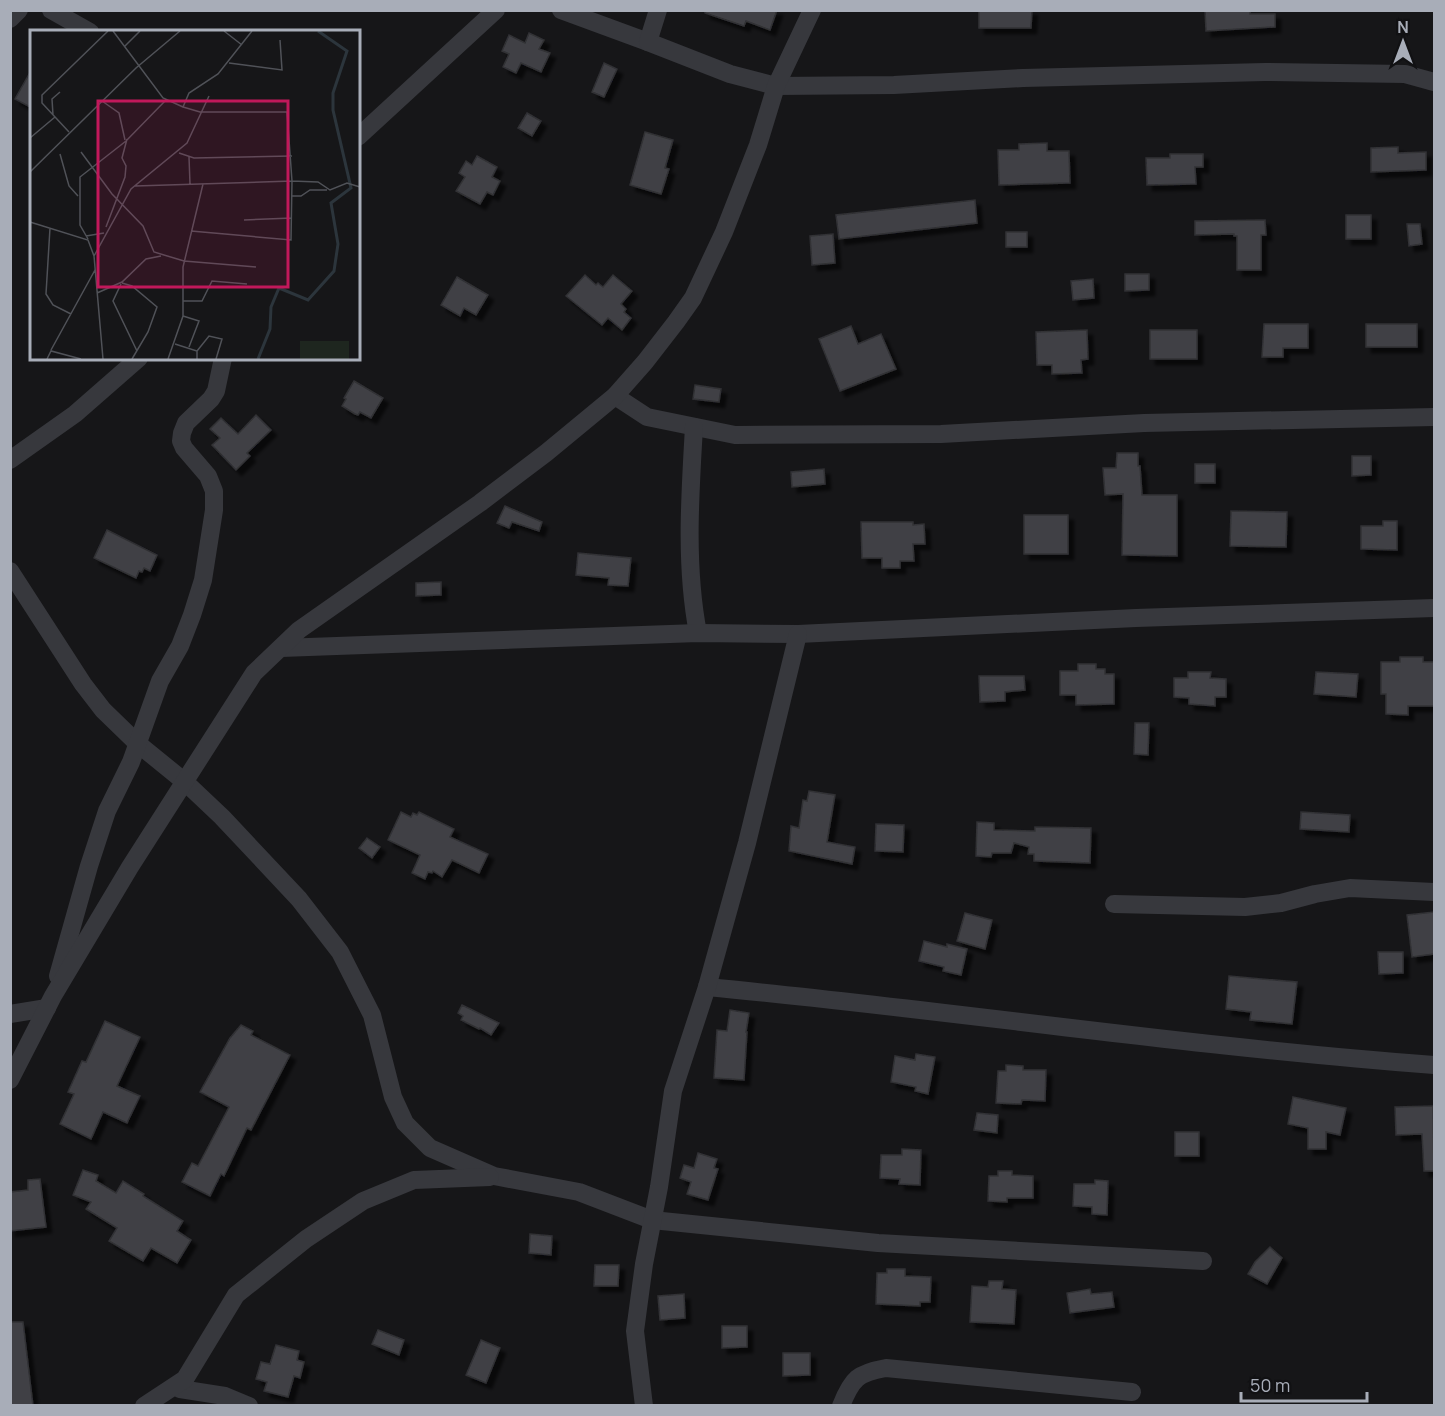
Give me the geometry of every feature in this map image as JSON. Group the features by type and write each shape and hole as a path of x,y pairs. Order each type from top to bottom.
{"street":[{"path":"10,19 18,10"},
{"path":"51,10 86,30"},
{"path":"360,135 496,10"},
{"path":"561,10 730,74 776,86 894,85 1023,78 1265,72 1405,74 1434,82"},
{"path":"648,42 658,10"},
{"path":"10,1080 50,1002 130,867 254,673 299,630 480,503 615,396 645,362 693,298 740,193 776,86 812,10"},
{"path":"10,460 75,414 137,360"},
{"path":"50,1002 96,844 108,811 131,762 160,681 184,636 203,579 214,510 214,491 208,476 184,448 182,433 186,423 211,399 216,391 223,360"},
{"path":"615,396 647,417 735,435 941,434 1144,423 1434,417"},
{"path":"694,427 690,492 692,599 698,633"},
{"path":"10,571 83,684 103,710 137,743 185,782 222,817 298,899 340,952 372,1014 393,1097 405,1123 430,1148 494,1176 579,1192 652,1220 878,1243 1203,1261"},
{"path":"281,648 698,633 798,634 1125,618 1434,608"},
{"path":"644,1406 635,1331 673,1091 707,987 747,843 798,634"},
{"path":"1114,904 1245,907 1281,903 1350,888 1434,892"},
{"path":"707,987 858,1001 1105,1033 1434,1065"},
{"path":"10,1014 50,1002"},
{"path":"171,1406 236,1295 306,1239 363,1201 414,1180 494,1176"},
{"path":"842,1406 854,1380 866,1371 886,1368 1132,1392"},
{"path":"144,1406 182,1384 225,1396 249,1406"}],"building":[{"path":"705,10 777,10 770,30 746,21 744,26 705,13"},
{"path":"979,10 1032,10 1031,28 979,28"},
{"path":"1205,10 1250,10 1250,14 1275,14 1275,27 1206,31"},
{"path":"529,33 544,40 539,49 550,53 541,72 521,63 516,73 503,67 509,54 502,51 509,35 525,43"},
{"path":"604,63 617,69 604,97 592,92"},
{"path":"30,73 30,107 15,99"},
{"path":"527,113 541,121 532,136 518,128"},
{"path":"645,132 673,140 665,168 669,169 661,194 630,185"},
{"path":"1047,143 1047,151 1069,151 1070,183 999,185 998,150 1019,150 1019,144"},
{"path":"1398,147 1398,153 1426,152 1426,170 1371,172 1371,148"},
{"path":"1170,154 1203,154 1203,167 1195,167 1196,184 1147,185 1146,158 1170,158"},
{"path":"477,156 497,167 492,177 500,181 493,195 487,192 480,204 456,191 465,177 459,173 466,161 472,165"},
{"path":"975,200 977,223 839,239 836,215"},
{"path":"1346,215 1371,215 1371,239 1346,239"},
{"path":"1265,220 1266,235 1261,235 1261,270 1237,270 1237,236 1234,234 1195,235 1195,221"},
{"path":"1407,224 1420,224 1422,244 1409,246"},
{"path":"1006,232 1027,232 1027,247 1006,247"},
{"path":"833,234 835,263 812,265 810,236"},
{"path":"1125,274 1149,274 1149,290 1125,291"},
{"path":"585,275 596,285 598,283 603,287 613,275 632,291 621,304 626,309 624,312 631,318 622,330 608,318 602,325 566,296"},
{"path":"457,277 488,295 476,315 464,308 460,316 441,305"},
{"path":"1093,279 1094,298 1073,300 1071,281"},
{"path":"1264,324 1308,324 1308,348 1283,348 1283,357 1262,357"},
{"path":"1366,324 1417,324 1417,347 1366,347"},
{"path":"851,326 858,344 881,334 896,369 840,391 819,339"},
{"path":"1087,330 1088,359 1081,360 1082,373 1052,374 1052,365 1037,365 1036,332"},
{"path":"1150,330 1197,330 1197,359 1150,359"},
{"path":"354,381 383,398 371,418 360,412 358,415 355,414 342,406"},
{"path":"695,385 721,389 719,402 693,399"},
{"path":"256,415 271,430 247,453 250,456 236,470 212,445 220,438 210,429 221,418 238,434"},
{"path":"1117,453 1138,453 1142,495 1177,495 1177,556 1122,555 1123,494 1105,495 1103,468 1116,468"},
{"path":"1352,456 1371,456 1371,475 1352,476"},
{"path":"1195,464 1215,464 1215,483 1195,483"},
{"path":"824,469 825,484 792,487 791,472"},
{"path":"505,506 542,522 539,531 512,522 509,528 497,523"},
{"path":"1231,511 1287,512 1286,547 1230,546"},
{"path":"1024,515 1068,515 1068,554 1024,554"},
{"path":"1383,521 1397,521 1397,550 1361,549 1361,526 1383,526"},
{"path":"861,522 924,524 925,544 913,544 914,561 900,561 900,568 882,568 882,558 862,558"},
{"path":"107,530 157,555 150,571 144,568 142,572 139,571 136,578 94,558"},
{"path":"578,553 631,558 628,586 608,585 609,578 576,575"},
{"path":"441,582 441,595 416,596 416,583"},
{"path":"1400,657 1423,657 1423,662 1434,662 1434,706 1408,706 1408,715 1386,714 1386,694 1381,694 1381,662 1400,662"},
{"path":"1078,664 1096,664 1096,669 1105,669 1105,674 1114,674 1114,704 1076,705 1076,695 1060,695 1060,671 1078,671"},
{"path":"1188,672 1211,672 1210,678 1226,679 1226,697 1215,697 1215,706 1189,704 1189,698 1174,697 1174,678 1188,678"},
{"path":"1316,672 1358,674 1356,697 1314,694"},
{"path":"979,676 1024,676 1025,690 1005,692 1005,701 980,702"},
{"path":"1135,723 1149,723 1148,755 1134,754"},
{"path":"809,791 835,795 827,842 855,847 852,864 789,851 791,826 799,828 803,800 807,801"},
{"path":"401,812 411,817 413,813 417,815 419,812 454,829 450,837 488,854 479,873 452,860 442,877 433,871 428,872 425,879 412,873 420,855 388,840"},
{"path":"1301,812 1350,815 1349,832 1300,829"},
{"path":"977,822 994,823 994,830 1035,831 1035,827 1091,828 1090,863 1034,861 1034,854 1028,854 1029,847 1014,843 1011,853 992,853 991,857 976,856"},
{"path":"876,824 904,825 903,852 875,851"},
{"path":"367,838 380,847 372,858 359,848"},
{"path":"1434,912 1434,954 1412,957 1407,915"},
{"path":"965,913 992,920 985,949 957,941"},
{"path":"924,941 967,949 961,975 943,971 944,967 919,961"},
{"path":"1378,952 1403,952 1403,973 1379,974"},
{"path":"1229,976 1297,982 1292,1024 1250,1020 1251,1012 1226,1009"},
{"path":"462,1005 499,1023 491,1035 461,1020 463,1016 458,1013"},
{"path":"730,1010 749,1013 744,1080 714,1078 717,1030 727,1031"},
{"path":"105,1021 140,1037 117,1086 140,1096 127,1123 103,1112 91,1139 60,1124 74,1094 68,1092 82,1061 86,1062"},
{"path":"241,1025 253,1031 251,1035 290,1055 251,1130 247,1128 224,1176 221,1174 210,1196 182,1182 192,1163 198,1166 229,1107 200,1092 230,1038"},
{"path":"916,1054 935,1057 928,1094 915,1091 916,1087 891,1082 895,1056 915,1060"},
{"path":"1006,1065 1023,1066 1023,1070 1046,1070 1045,1101 1022,1100 1021,1104 996,1103 998,1071 1006,1071"},
{"path":"1293,1097 1346,1108 1340,1135 1326,1132 1326,1149 1308,1149 1308,1128 1288,1124"},
{"path":"1433,1106 1434,1171 1424,1171 1422,1134 1396,1135 1395,1107"},
{"path":"977,1113 998,1115 997,1133 974,1130"},
{"path":"1175,1132 1199,1132 1199,1156 1175,1156"},
{"path":"902,1149 921,1150 920,1185 899,1184 900,1179 880,1178 881,1155 902,1155"},
{"path":"698,1153 717,1159 714,1168 718,1169 708,1200 687,1194 691,1182 680,1178 684,1165 694,1168"},
{"path":"83,1170 98,1175 96,1181 116,1193 123,1181 183,1221 177,1231 191,1240 177,1263 151,1248 143,1261 109,1241 117,1228 86,1209 91,1202 73,1195"},
{"path":"998,1171 1012,1171 1012,1175 1033,1176 1033,1198 1007,1198 1007,1202 988,1201 989,1176 998,1176"},
{"path":"40,1179 46,1227 10,1231 10,1192 28,1190 28,1180"},
{"path":"1095,1180 1108,1181 1107,1215 1092,1214 1092,1207 1073,1206 1074,1184 1095,1184"},
{"path":"530,1234 552,1236 551,1255 529,1253"},
{"path":"1270,1247 1282,1258 1267,1284 1248,1274 1255,1262"},
{"path":"595,1265 619,1265 618,1286 594,1286"},
{"path":"887,1269 905,1269 905,1276 931,1277 930,1302 920,1302 920,1306 876,1304 877,1273 887,1273"},
{"path":"989,1281 1003,1281 1002,1289 1016,1290 1014,1324 970,1322 972,1286 988,1287"},
{"path":"1090,1289 1091,1294 1112,1292 1114,1307 1070,1313 1067,1293"},
{"path":"684,1294 685,1318 660,1320 658,1296"},
{"path":"10,1322 23,1322 33,1406 10,1406"},
{"path":"722,1326 747,1326 747,1347 722,1348"},
{"path":"378,1330 404,1340 399,1355 372,1344"},
{"path":"481,1340 500,1348 486,1383 466,1375"},
{"path":"276,1345 299,1351 297,1360 304,1362 300,1378 294,1376 288,1397 264,1391 267,1382 256,1379 261,1362 270,1364"},
{"path":"783,1353 810,1353 810,1375 783,1376"}]}
